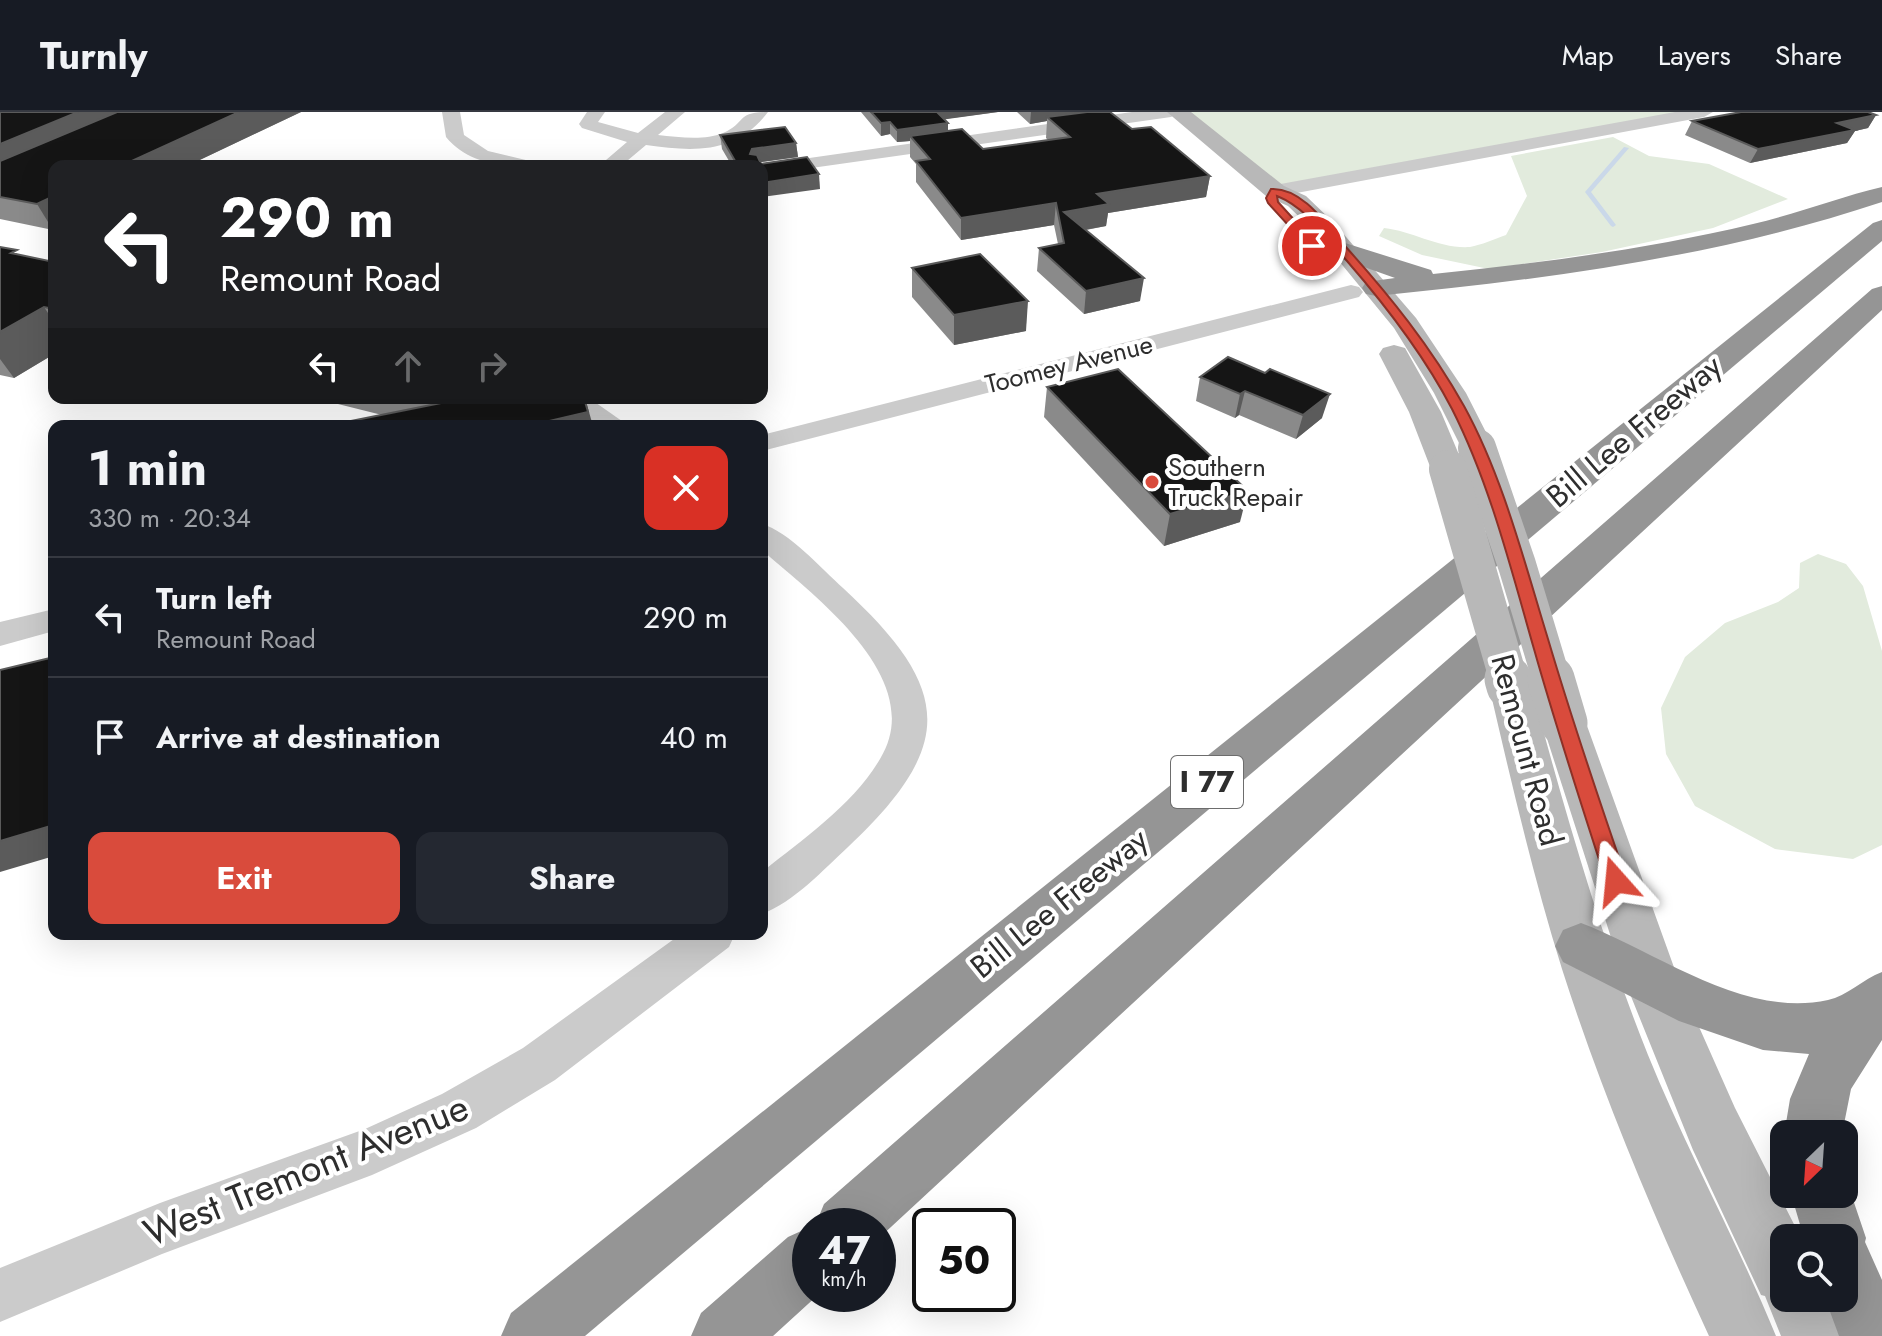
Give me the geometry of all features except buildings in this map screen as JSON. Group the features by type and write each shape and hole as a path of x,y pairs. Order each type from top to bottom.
{"highway":[{"path":"1364,290 1459,280 1719,241 1764,231 1882,194"},
{"name":"Bill Lee Freeway","path":"534,1336 1882,228"},
{"path":"1345,251 1403,272 1459,280"},
{"name":"Bill Lee Freeway","path":"866,1208 1882,295"},
{"path":"1581,946 1653,984 1747,1020 1797,1028 1836,1024 1882,998"},
{"path":"1815,1120 1817,1103 1834,1061 1882,998"},
{"path":"724,1336 792,1275"},
{"path":"1858,1300 1872,1336"}],"main road":[{"name":"Remount Road","path":"1178,112 1275,191 1297,201 1345,251 1364,290 1375,323 1414,390 1463,458 1517,565 1581,946 1604,1013 1661,1153 1743,1336"},
{"name":"Remount Road","path":"1275,191 1271,198 1273,203 1364,290"},
{"name":"Remount Road","path":"1463,458 1546,741 1714,1129 1770,1243"},
{"path":"1804,1312 1815,1336"}],"street":[{"path":"451,112 451,128 459,142 481,155 502,160"},
{"path":"596,112 588,120 594,128 644,138 718,141 739,132 759,112"},
{"path":"616,160 676,112"},
{"path":"768,168 1133,114 1171,112"},
{"path":"1275,191 1704,112"},
{"name":"Toomey Avenue","path":"768,441 1364,290"},
{"path":"580,404 606,420"},
{"path":"768,539 853,616 897,669 908,693 911,720 905,748 889,776 836,834 768,891"},
{"path":"0,634 48,622"},
{"name":"West Tremont Avenue","path":"0,1295 160,1229 372,1151 459,1111 539,1064 706,940"}],"shaded area":[{"path":"1178,112 1704,112 1275,191"},
{"path":"1613,137 1649,156 1709,164 1788,199 1713,228 1602,252 1489,269 1422,255 1379,236 1384,228 1448,245 1470,247 1506,235 1527,196 1511,156"},
{"path":"1818,554 1846,564 1863,586 1882,651 1882,845 1853,859 1775,849 1695,806 1666,754 1661,708 1685,657 1725,623 1778,602 1799,588 1800,563"}],"waterway":[{"path":"1613,225 1588,192 1626,148"}],"place":[{"name":"Southern Truck Repair","path":"1152,482"}],"route":[{"path":"1312,246 1273,203 1271,198 1275,191 1295,199 1311,214 1387,300 1422,347 1458,408 1477,448 1517,565 1616,881"}]}
